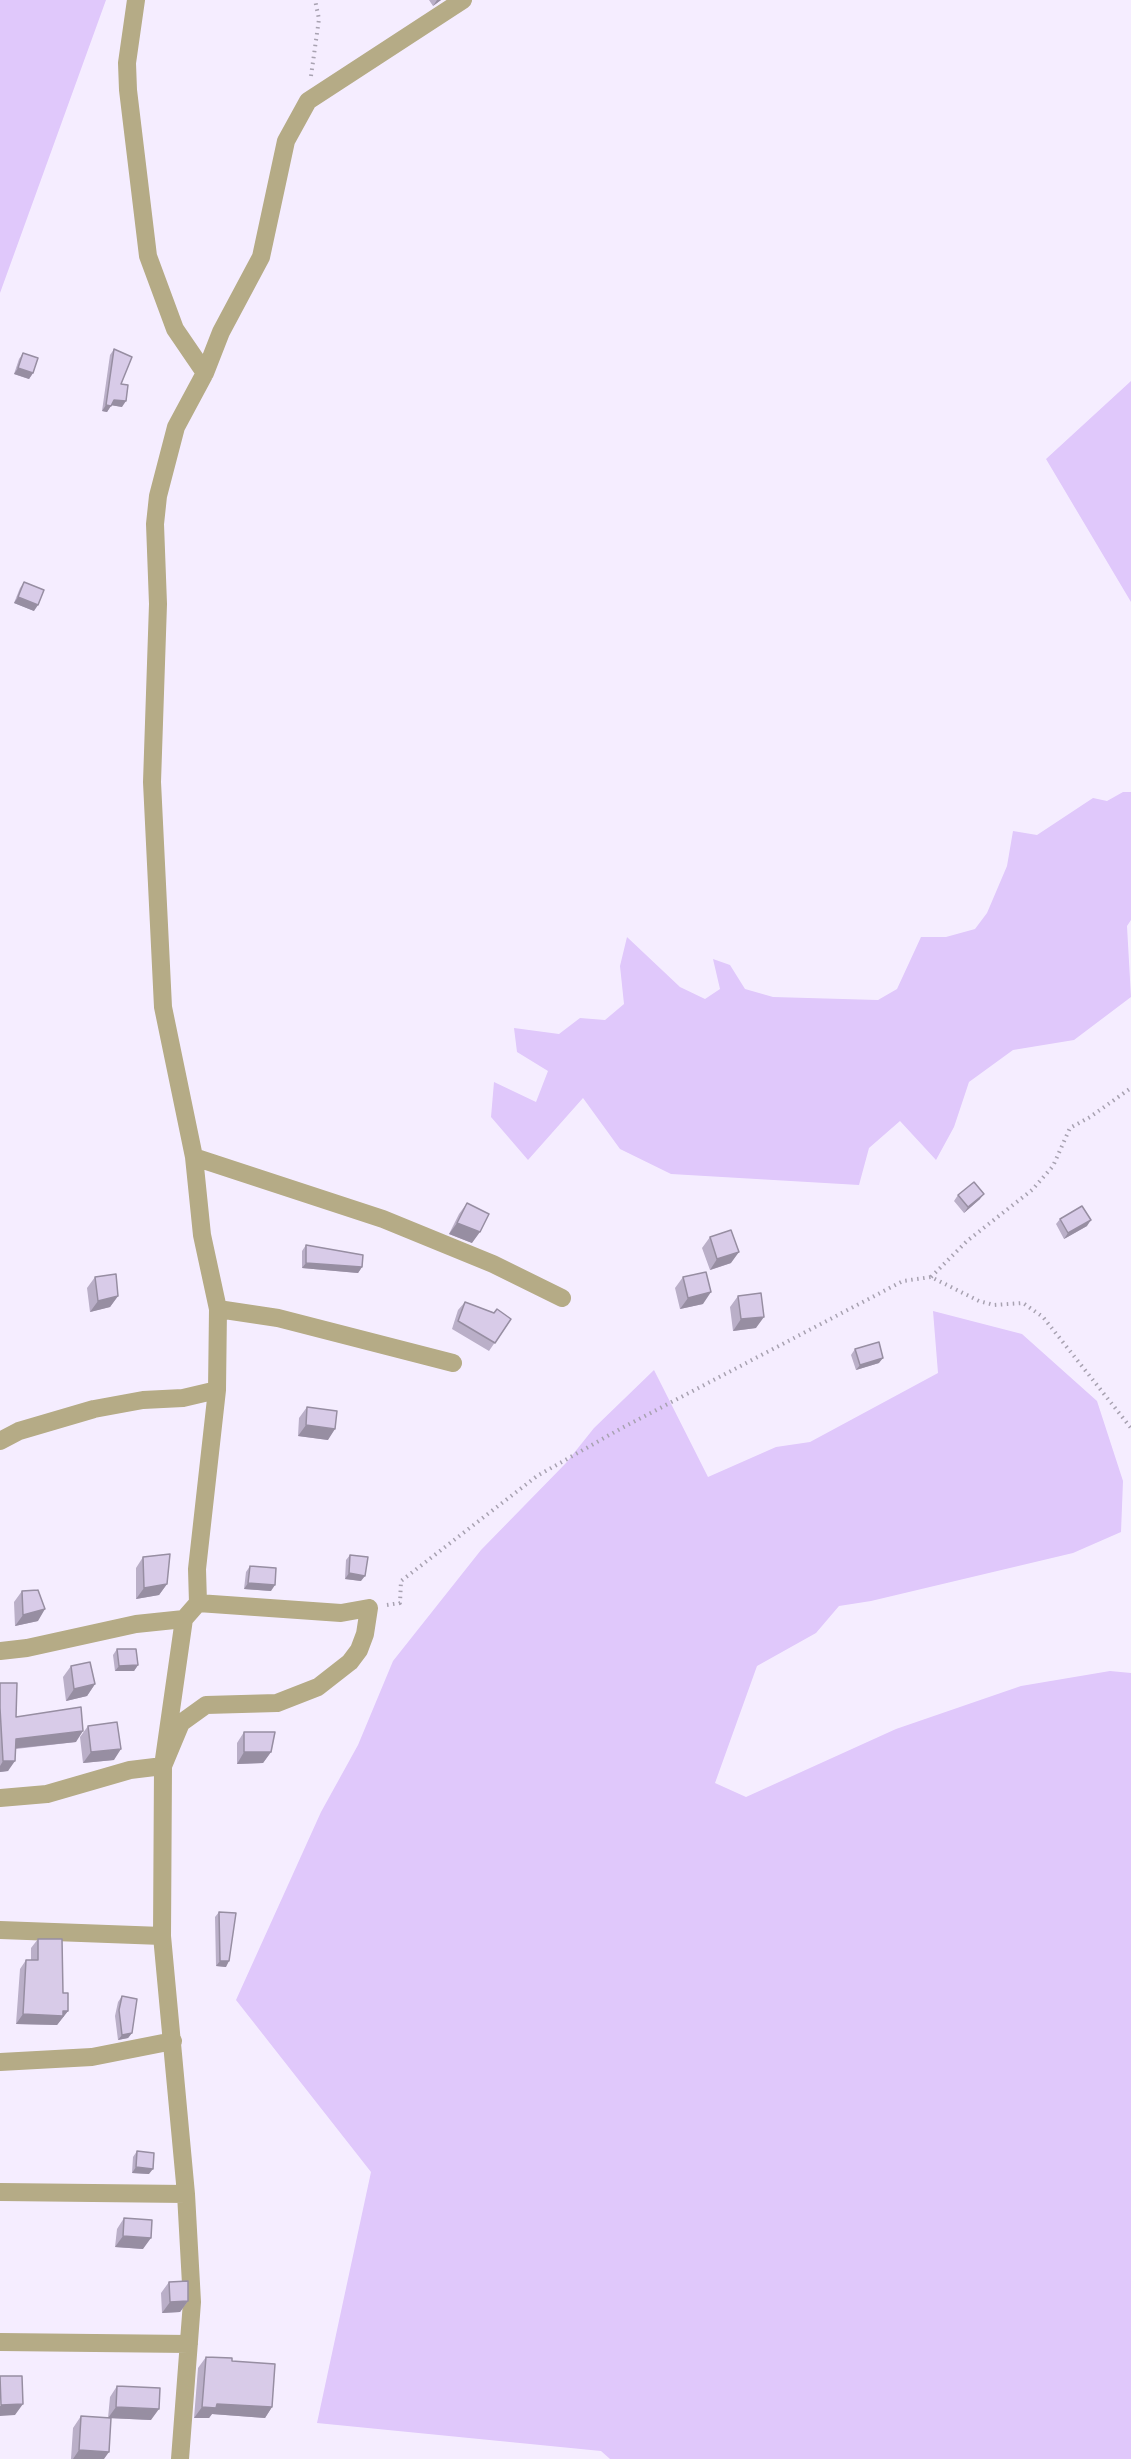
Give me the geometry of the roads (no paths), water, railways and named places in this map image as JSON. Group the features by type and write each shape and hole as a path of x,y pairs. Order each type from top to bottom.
{"street":[{"path":"136,0 127,63 128,90 148,256 175,329 205,373"},
{"path":"180,2459 192,2302 186,2194 162,1936 163,1766 184,1619 198,1603 197,1569 217,1390 218,1309 202,1235 194,1157 163,1007 152,782 158,603 155,524 158,496 176,427 205,373 221,332 261,257 286,141 308,101 463,0"},
{"path":"194,1157 383,1219 493,1264 562,1298"},
{"path":"218,1309 278,1318 453,1363"},
{"path":"0,1441 19,1431 94,1409 143,1401 183,1398 217,1390"},
{"path":"163,1766 181,1723 206,1705 277,1703 318,1687 350,1662 359,1650 365,1634 369,1608 341,1613 198,1603"},
{"path":"0,1651 27,1648 136,1624 184,1619"},
{"path":"0,1798 47,1794 130,1770 163,1766"},
{"path":"0,1930 162,1936"},
{"path":"0,2062 93,2057 173,2041"},
{"path":"0,2192 186,2194"},
{"path":"0,2342 189,2344"}]}
